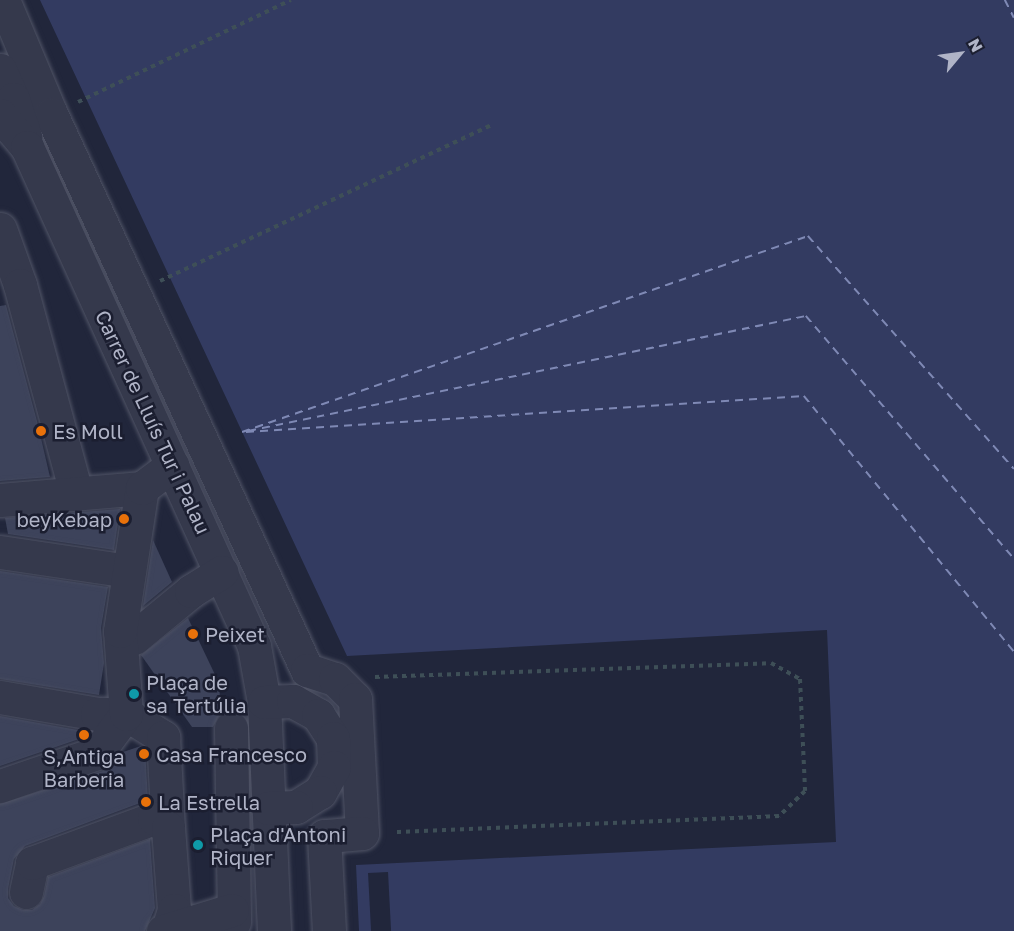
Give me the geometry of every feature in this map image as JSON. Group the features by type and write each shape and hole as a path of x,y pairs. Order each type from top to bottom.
{"street":[{"path":"3,0 51,114 307,670 335,679 355,699 362,833 324,836 329,931"},
{"name":"Carrer de Lluís Tur i Palau","path":"0,70 21,120 27,147 254,646 264,702 274,931"},
{"name":"Carrer de Lluís Tur i Palau","path":"0,115 27,147"},
{"path":"0,229 20,285 76,493"},
{"path":"0,786 97,753 111,714 127,634 129,571 142,488 172,465"},
{"name":"Carrer de Lluís Tur i Palau","path":"0,500 142,488"},
{"path":"0,552 129,571"},
{"path":"127,634 221,572"},
{"path":"0,697 111,714 163,737 161,823 174,910 165,930"},
{"path":"264,702 293,701 318,714 333,738 334,767 321,792 296,807 268,808"},
{"path":"165,930 237,917 231,728"},
{"path":"26,892 32,863 161,823"}],"path":[{"path":"51,114 291,0"},
{"path":"134,294 491,125"},
{"path":"335,679 771,663 800,679 805,791 779,816 362,833"}],"water":[{"path":"40,0 1014,0 1014,931 359,931 356,865 836,842 827,630 347,656"}],"pier":[{"path":"388,872 391,931 371,931 368,873"}],"building":[{"path":"6,305 50,477 0,481 0,306"},
{"path":"120,509 114,550 8,534 5,518"},
{"path":"153,540 172,582 143,606"},
{"path":"0,571 108,587 101,628 104,663 99,695 0,679"},
{"path":"188,618 219,683 221,712 213,727 192,727 141,655"},
{"path":"0,716 89,732 85,737 0,766"},
{"path":"141,746 145,748 148,800 25,846 14,859 8,898 14,906 23,910 32,910 40,904 44,896 48,877 150,839 155,908 145,931 0,931 0,804 103,771 120,753"}],"ferry route":[{"path":"1005,0 1014,18"},
{"path":"242,432 808,236 1014,469"},
{"path":"248,431 806,316 1014,559"},
{"path":"246,432 804,396 1014,652"}],"place":[{"name":"Es Moll","path":"41,431"},
{"name":"beyKebap","path":"124,519"},
{"name":"Peixet","path":"193,634"},
{"name":"Plaça de sa Tertúlia","path":"134,694"},
{"name":"S,Antiga Barberia","path":"84,735"},
{"name":"Casa Francesco","path":"144,754"},
{"name":"La Estrella","path":"146,802"},
{"name":"Plaça d'Antoni Riquer","path":"198,845"}]}
